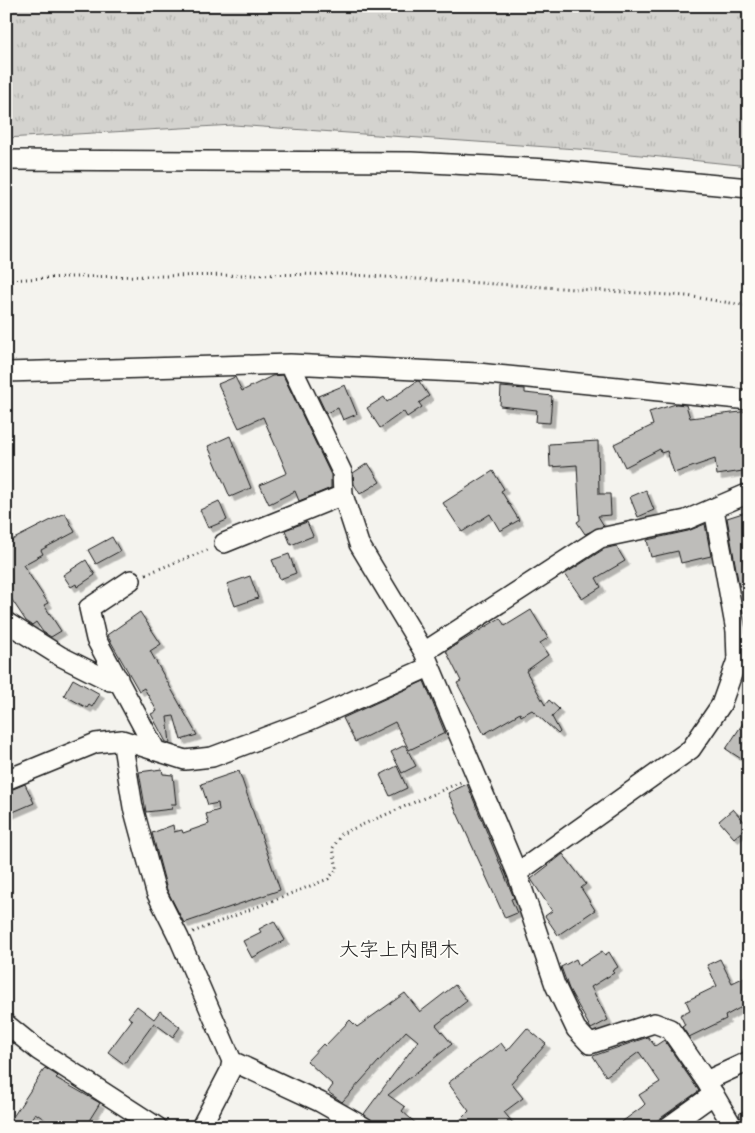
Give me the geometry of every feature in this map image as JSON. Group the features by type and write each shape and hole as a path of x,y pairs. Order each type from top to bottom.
{"street":[{"path":"6,160 411,162 548,169 749,188"},
{"path":"6,372 290,364 478,373 749,400"},
{"path":"290,364 342,472 343,495 359,544 426,659 477,776 517,873 555,984 576,1029 590,1044 654,1022 670,1028 710,1088 733,1127"},
{"path":"6,780 96,744 122,740 185,760 212,758 308,721 426,659 600,538 686,520 749,492"},
{"path":"224,543 343,495"},
{"path":"517,873 690,749 721,705 737,660 742,630 714,509"},
{"path":"131,580 89,608 96,639 156,751"},
{"path":"6,622 60,656 93,673 110,681 118,678"},
{"path":"122,740 133,807 156,892 179,938 232,1061 230,1071 201,1127"},
{"path":"6,1024 38,1050 157,1127"},
{"path":"232,1061 320,1102 364,1127"},
{"path":"668,1127 710,1088 749,1061"}],"path":[{"path":"6,280 66,277 337,274 687,296 749,306"},
{"path":"131,580 224,543"},
{"path":"179,938 328,879 337,869 333,848 341,834 477,776"}],"green space":[{"path":"6,6 749,6 749,166 591,150 234,125 6,138"}],"building":[{"path":"283,375 331,475 331,488 299,501 295,491 269,504 260,485 287,473 282,461 263,417 239,428 218,384 235,377 242,391 272,376"},
{"path":"419,381 429,396 419,403 422,407 407,417 404,412 401,413 380,428 367,408 384,397 387,402"},
{"path":"345,385 357,414 343,420 338,408 326,413 318,396"},
{"path":"501,387 525,389 525,393 552,396 550,423 536,422 537,410 500,406"},
{"path":"676,404 686,405 690,418 749,411 749,470 717,475 715,459 674,473 667,451 661,453 660,449 625,467 614,444 653,425 649,412"},
{"path":"230,436 251,488 230,497 208,446"},
{"path":"598,441 599,494 610,494 611,515 598,516 604,526 585,534 577,522 580,520 577,465 550,467 549,444"},
{"path":"368,463 380,482 360,494 354,484 353,473"},
{"path":"493,471 504,489 501,491 519,520 500,531 490,514 462,532 443,503"},
{"path":"646,490 654,510 638,517 630,497"},
{"path":"219,501 227,520 208,528 200,510"},
{"path":"749,511 749,585 739,586 727,518"},
{"path":"65,513 75,532 41,550 43,554 23,565 48,603 44,605 61,631 51,637 43,632 36,622 32,625 26,621 6,591 6,543"},
{"path":"307,522 313,536 291,545 285,530"},
{"path":"705,524 711,556 681,563 678,551 651,557 647,540 688,531"},
{"path":"112,537 120,551 96,564 88,550"},
{"path":"616,546 625,561 596,578 601,587 582,599 565,574 604,549"},
{"path":"289,554 296,573 280,579 272,560"},
{"path":"86,560 95,575 77,587 76,584 71,587 63,575"},
{"path":"250,576 258,598 235,606 227,584"},
{"path":"531,610 548,638 540,643 548,655 526,671 545,705 549,700 559,709 552,717 560,732 558,734 532,710 521,716 520,713 484,734 457,683 461,681 446,651 500,618 505,626"},
{"path":"140,612 161,644 150,651 197,735 181,740 174,716 167,717 170,743 166,742 151,714 157,711 144,688 139,691 107,635"},
{"path":"73,679 100,694 92,707 89,705 87,708 64,695"},
{"path":"424,681 445,733 409,750 395,722 355,742 343,718"},
{"path":"749,714 749,764 726,749"},
{"path":"405,745 416,766 402,773 391,752"},
{"path":"397,766 407,788 390,796 380,775"},
{"path":"162,769 163,774 173,775 176,804 171,804 172,809 146,812 139,772"},
{"path":"239,771 280,890 184,923 167,890 152,833 173,825 174,832 182,830 183,833 209,824 206,814 219,810 218,803 208,805 201,784"},
{"path":"25,784 34,803 6,815 6,792"},
{"path":"467,784 514,898 511,899 517,913 505,918 448,793"},
{"path":"733,809 748,826 734,838 719,821"},
{"path":"563,854 586,884 581,888 595,910 558,935 545,916 552,911 531,879"},
{"path":"274,921 285,940 252,958 243,941 261,932 259,929"},
{"path":"602,951 605,955 609,952 618,967 612,971 614,973 591,987 608,1020 591,1029 569,989 561,967 576,959 579,966"},
{"path":"720,959 732,983 749,975 749,1003 725,1016 726,1019 689,1037 682,1027 685,1025 680,1015 690,1010 686,1001 717,986 707,965"},
{"path":"455,985 467,1001 436,1025 452,1044 388,1095 405,1107 402,1111 420,1127 378,1127 364,1114 418,1041 406,1031 342,1102 328,1092 333,1085 307,1061 323,1044 325,1046 350,1020 357,1027 405,993 420,1012"},
{"path":"137,1006 154,1019 160,1011 180,1027 173,1037 154,1023 124,1064 108,1052 132,1020 128,1017"},
{"path":"527,1028 546,1044 511,1083 523,1098 504,1112 516,1127 453,1127 469,1111 448,1083 501,1043 507,1051"},
{"path":"648,1037 655,1046 664,1040 699,1091 648,1127 615,1127 645,1104 639,1095 660,1082 639,1052 606,1076 593,1056"},
{"path":"45,1068 58,1076 56,1078 100,1103 85,1127 56,1127 35,1113 26,1127 21,1127 11,1120"},
{"path":"749,1107 749,1127 744,1127 739,1114"}],"district":[{"name":"大字上内間木","path":"399,949"}]}
